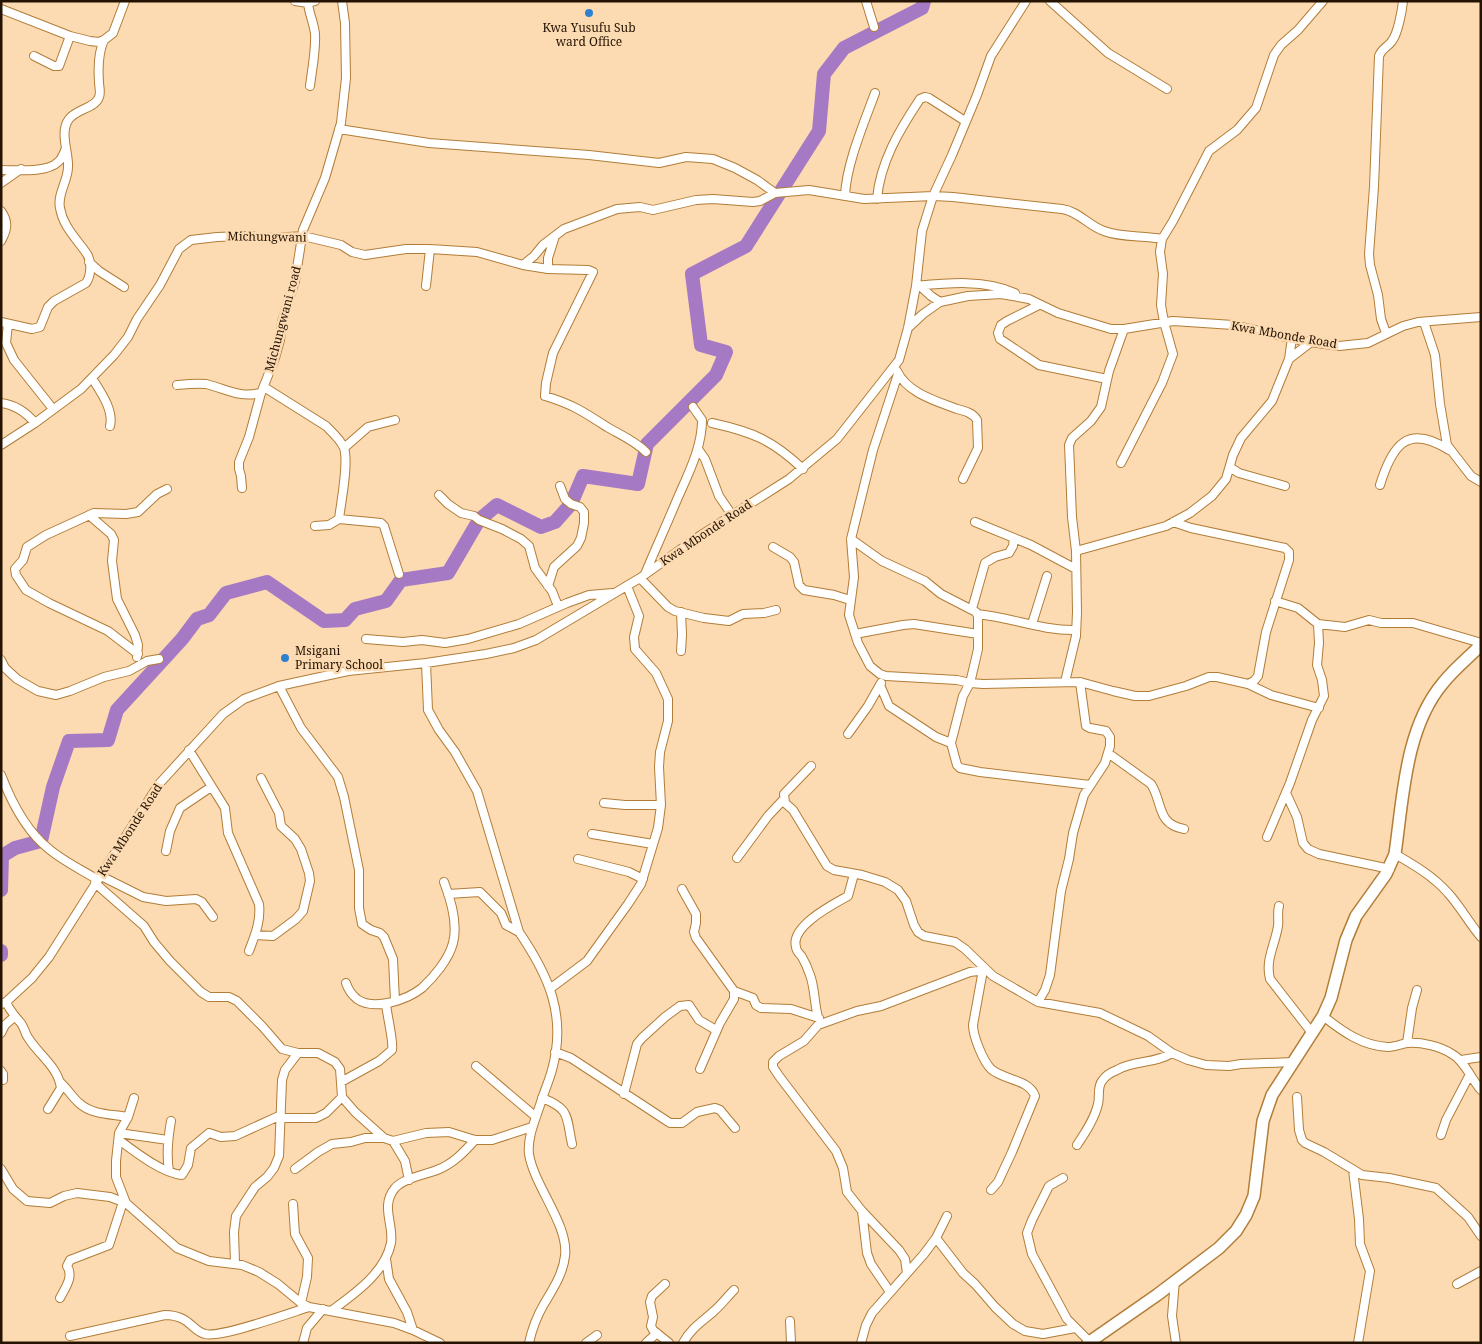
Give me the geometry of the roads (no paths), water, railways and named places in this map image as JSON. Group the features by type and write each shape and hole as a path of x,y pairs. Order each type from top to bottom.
{"street":[{"path":"54,408 14,360 6,343 5,323 32,329 40,327 48,308 54,301 87,282 89,262 87,254 73,237 60,208 60,198 68,170 65,130 67,122 75,113 95,102 99,97 98,66 101,46 112,32 125,1"},
{"path":"295,1 311,2 308,10 314,23 315,36 310,86"},
{"name":"Michungwani road","path":"242,488 239,462 275,358 282,322 295,282 306,224 326,178 339,130 346,78 345,23 342,1"},
{"path":"866,1 874,27"},
{"path":"908,328 918,286 922,231 932,196 952,156 977,95 990,56 1026,1"},
{"path":"1050,1 1108,52 1167,89"},
{"path":"1121,463 1162,383 1173,351 1161,305 1163,274 1160,252 1162,239 1209,151 1237,130 1256,108 1277,50 1298,30 1323,1"},
{"path":"1386,334 1370,265 1368,241 1374,187 1379,56 1382,49 1393,40 1404,1"},
{"path":"1,8 70,36 90,41 104,40"},
{"path":"34,56 58,67 70,36"},
{"path":"845,196 845,186 856,148 875,93"},
{"path":"877,199 879,180 897,134 920,99 929,98 965,121"},
{"path":"339,130 429,143 606,158 616,157 646,162 664,163 686,157 713,159 757,180 775,193"},
{"path":"1,170 30,170 56,164 66,148"},
{"path":"1,183 21,169"},
{"path":"523,265 543,245 564,229 617,209 640,208 653,210 696,200 713,199 753,202 760,201 775,193 809,190 877,199 932,196 1066,209 1106,232 1162,239"},
{"path":"1,241 7,225 2,214"},
{"name":"Michungwani","path":"1,445 35,423 81,389 92,378 128,338 137,319 160,285 179,248 186,242 196,238 303,236 341,245 352,252 365,255 406,249 430,248 477,252 523,265 548,269 588,270 593,272 553,353 544,396 562,401 589,414 640,446 646,452"},
{"path":"548,269 548,258 555,236"},
{"path":"426,286 430,248"},
{"path":"89,262 124,287"},
{"path":"918,286 955,283 1000,287 1029,299"},
{"path":"918,286 940,302"},
{"name":"Kwa Mbonde Road","path":"4,1003 32,978 49,957 68,930 159,784 223,714 244,699 279,686 348,671 426,663 486,654 528,643 643,576 698,536 802,469 837,439 880,382 896,370 908,328 940,302 983,294 1001,294 1029,299 1058,313 1111,329 1182,321 1233,325 1311,342 1339,346 1371,342 1403,326 1424,322 1481,318"},
{"path":"1039,305 1002,325 998,333 1000,339 1039,365 1106,379"},
{"path":"1424,322 1435,355 1440,404 1450,451"},
{"path":"1065,682 1071,661 1076,630 1076,551 1072,517 1069,444 1072,438 1091,420 1101,407 1106,379 1124,329"},
{"path":"1076,551 1166,526 1190,513 1212,496 1226,479 1231,468 1233,455 1241,438 1270,405 1282,378 1292,338"},
{"path":"1288,359 1311,342"},
{"path":"896,370 911,387 970,414 977,420 978,448 963,479"},
{"path":"896,370 872,450 851,539 854,577 849,615 855,634 870,666 882,676 956,680 970,683 1080,682 1135,696 1149,696 1209,678 1230,679 1248,684 1271,695 1319,708"},
{"path":"92,378 111,416 110,426"},
{"path":"177,385 206,384 241,395 263,390 326,426 334,433 344,448 344,484 339,519"},
{"path":"1,403 18,408 29,415 35,423"},
{"path":"692,407 702,420 698,449 685,486 643,576 668,607 681,612 729,621 743,614 764,613 776,610"},
{"path":"344,448 368,428 395,420"},
{"path":"712,423 760,437 785,452 802,469"},
{"path":"1380,485 1392,454 1401,444 1409,439 1418,437 1436,442 1450,451 1471,476 1481,482"},
{"path":"698,449 705,459 719,496 732,515"},
{"path":"1231,468 1239,473 1284,486"},
{"path":"548,586 554,567 576,546 581,538 584,523 584,512 580,507 571,504 565,499 560,486"},
{"path":"138,654 108,631 26,590 16,575 15,569 23,560 26,547 46,535 94,513 126,514 138,512 157,494 167,489"},
{"path":"439,495 461,513 474,516 479,520 502,529 521,539 529,546 535,568 548,586 558,606"},
{"path":"89,516 111,534 114,540 112,561 117,600 138,645 135,667"},
{"path":"315,526 329,525 339,519 381,523 384,526 399,574"},
{"path":"975,522 1031,545 1076,569"},
{"path":"1173,522 1191,528 1287,549 1290,555 1266,632 1258,676 1248,684"},
{"path":"1014,538 1014,546 1010,552 985,563 974,611 978,634 978,649 970,683 963,696 951,742 957,765 960,768 1038,780 1090,785"},
{"path":"851,539 882,561 908,572 941,594 974,611 1059,630 1076,630"},
{"path":"773,547 790,557 794,562 799,585 804,590 850,600"},
{"path":"1032,624 1047,576"},
{"path":"551,988 587,961 628,904 643,879 658,828 661,805 660,752 668,720 668,699 656,673 635,649 634,637 640,616 627,586"},
{"path":"366,639 403,642 422,640 445,643 468,639 519,624 558,606 589,595 615,592"},
{"path":"1063,1178 1050,1186 1027,1233 1032,1254 1062,1312 1089,1342 1157,1295 1219,1248 1236,1231 1246,1215 1254,1196 1263,1121 1272,1096 1323,1016 1331,998 1346,940 1356,916 1390,869 1395,854 1409,759 1415,735 1429,704 1442,684 1481,644 1413,623 1381,623 1369,620 1345,627 1318,624 1298,608 1275,602"},
{"path":"680,651 682,635 681,612"},
{"path":"855,634 903,624 914,624 978,634"},
{"path":"1267,838 1286,793 1312,720 1324,696 1322,680 1317,665 1318,624"},
{"path":"1,660 3,670 38,691 56,695 135,667 146,661 159,659"},
{"path":"426,663 428,710 477,791 519,932 551,988 556,1007 558,1028 552,1069 532,1127 529,1151 532,1169 566,1245 562,1270 555,1287 537,1318 529,1343"},
{"path":"848,734 868,706 880,685 882,676"},
{"path":"1038,1002 1045,990 1050,975 1061,891 1073,832 1084,795 1105,763 1110,746 1110,737 1106,731 1086,726 1080,682"},
{"path":"880,685 889,706 936,737 951,742"},
{"path":"279,686 301,728 338,777 357,861 360,883 359,908 362,924 380,933 387,943 393,959 395,1001"},
{"path":"189,750 225,808 228,832 259,904 259,919 249,951"},
{"path":"1108,753 1151,784 1155,789 1161,813 1165,819 1170,825 1184,829"},
{"path":"811,766 784,794 784,799 808,833 826,866 834,870 885,882 898,890 906,901 918,932 924,936 955,942 965,949 984,970 1038,1002 1100,1013 1148,1036 1172,1053 1188,1060 1215,1066 1293,1062"},
{"path":"1,775 10,798 25,823 44,844 98,880 144,926 154,942 170,961 201,992 209,997 230,997 237,1001 262,1026 282,1050 298,1053 318,1053 335,1062 340,1069 342,1097 354,1112 384,1138"},
{"path":"255,935 273,936 296,919 302,911 310,882 309,872 301,849 295,839 281,826 279,813 261,778"},
{"path":"166,851 170,831 180,808 211,787"},
{"path":"1286,793 1297,817 1303,843 1308,849 1319,854 1390,869"},
{"path":"737,858 768,816 784,799"},
{"path":"604,802 625,805 661,805"},
{"path":"592,834 653,844"},
{"path":"1395,854 1435,880 1449,894 1481,937"},
{"path":"578,859 629,872 643,879"},
{"path":"818,1017 814,1005 811,977 804,960 796,948 796,941 802,927 832,903 848,896 854,874"},
{"path":"98,880 143,897 166,901 196,898 202,902 213,917"},
{"path":"346,983 349,990 359,1000 386,1004 422,988 448,956 453,942 454,925 444,882"},
{"path":"682,889 696,914 694,932 696,938 734,991 753,998 756,1005 761,1008 791,1008 828,1020"},
{"path":"448,894 480,892 501,913 506,925 519,932"},
{"path":"1279,906 1278,926 1269,958 1268,971 1270,979 1312,1033"},
{"path":"907,1273 905,1259 899,1250 862,1211 847,1192 843,1168 836,1151 816,1122 799,1105 773,1068 773,1062 779,1056 804,1041 818,1025 828,1020 881,1006 951,978 984,970"},
{"path":"984,970 973,1025 973,1032 977,1042 991,1068 1021,1083 1031,1090 1035,1096 1012,1152 998,1182 992,1190"},
{"path":"1407,1043 1412,1008 1417,990"},
{"path":"700,1069 716,1030 734,999 734,991"},
{"path":"4,1003 20,1022 30,1040 47,1060 60,1082 78,1102 83,1106 106,1115 128,1117"},
{"path":"341,1082 379,1060 392,1050 393,1040 389,1030 386,1004"},
{"path":"624,1094 637,1044 665,1017 680,1006 689,1006 699,1020 716,1030"},
{"path":"1323,1016 1345,1034 1372,1045 1391,1047 1407,1043 1422,1043 1452,1053 1461,1060 1469,1076 1481,1090"},
{"path":"1,1033 5,1025 14,1017"},
{"path":"555,1052 571,1058 670,1123 682,1123 697,1112 715,1108 720,1110 735,1128"},
{"path":"235,1263 234,1232 236,1216 256,1187 274,1168 278,1156 282,1080 285,1070 298,1053"},
{"path":"1077,1145 1097,1108 1100,1086 1107,1076 1129,1065 1159,1060 1172,1053"},
{"path":"1461,1060 1481,1057"},
{"path":"476,1066 536,1117"},
{"path":"1,1071 3,1080"},
{"path":"1441,1134 1446,1120 1469,1076"},
{"path":"48,1109 61,1088 60,1082"},
{"path":"119,1137 147,1159 174,1174 182,1175 186,1171 190,1148 209,1133 221,1137 235,1136 279,1117 316,1118 326,1113 342,1097"},
{"path":"60,1298 70,1278 67,1266 70,1260 109,1245 124,1202 116,1177 119,1137 134,1098"},
{"path":"542,1098 555,1103 566,1114 572,1144"},
{"path":"1297,1098 1298,1122 1302,1140 1362,1175 1389,1178 1436,1188 1468,1218 1481,1236"},
{"path":"170,1171 167,1159 171,1121"},
{"path":"295,1169 332,1144 365,1138 384,1138 393,1141 438,1131 450,1132 475,1140 492,1140 532,1127"},
{"path":"119,1137 168,1140"},
{"path":"303,1343 307,1328 327,1310 365,1283 386,1259 391,1243 387,1206 393,1190 401,1183 446,1165 461,1156 475,1140"},
{"path":"393,1141 405,1161 409,1180"},
{"path":"1,1168 13,1189 28,1201 50,1203 64,1196 78,1193 110,1197 124,1202 177,1248 194,1256 208,1261 235,1263 259,1272 305,1305 376,1318 414,1330 440,1343"},
{"path":"1353,1170 1360,1244 1370,1271 1358,1343"},
{"path":"293,1204 295,1234 308,1258 305,1305"},
{"path":"862,1211 867,1253 878,1277 890,1292"},
{"path":"861,1343 872,1313 924,1254 936,1238 948,1216"},
{"path":"936,1238 963,1273 1013,1324 1025,1331 1043,1334 1075,1328"},
{"path":"386,1259 389,1279 407,1312 414,1330"},
{"path":"1457,1284 1481,1271"},
{"path":"1175,1280 1172,1316 1176,1343"},
{"path":"665,1284 652,1296 650,1302 653,1317 651,1326 653,1330 669,1343"},
{"path":"682,1343 691,1330 704,1317 712,1313 734,1290"},
{"path":"70,1336 165,1315 180,1318 198,1331 213,1335 276,1318 305,1305"},
{"path":"790,1321 791,1343"},
{"path":"646,1343 657,1333"},
{"path":"586,1343 597,1336"}],"waterway":[{"path":"1,890 2,856 15,848 41,841 53,787 69,741 108,740 117,710 182,639 197,619 209,615 226,593 267,582 324,621 345,620 355,609 386,601 401,580 448,573 479,520 497,505 541,527 555,522 571,504 583,476 638,484 647,444 716,375 726,352 701,345 692,274 746,246 819,131 824,74 844,48 922,8 924,1"}],"place":[{"name":"Kwa Yusufu Sub ward Office","path":"589,13"},
{"name":"Msigani Primary School","path":"285,658"}]}
